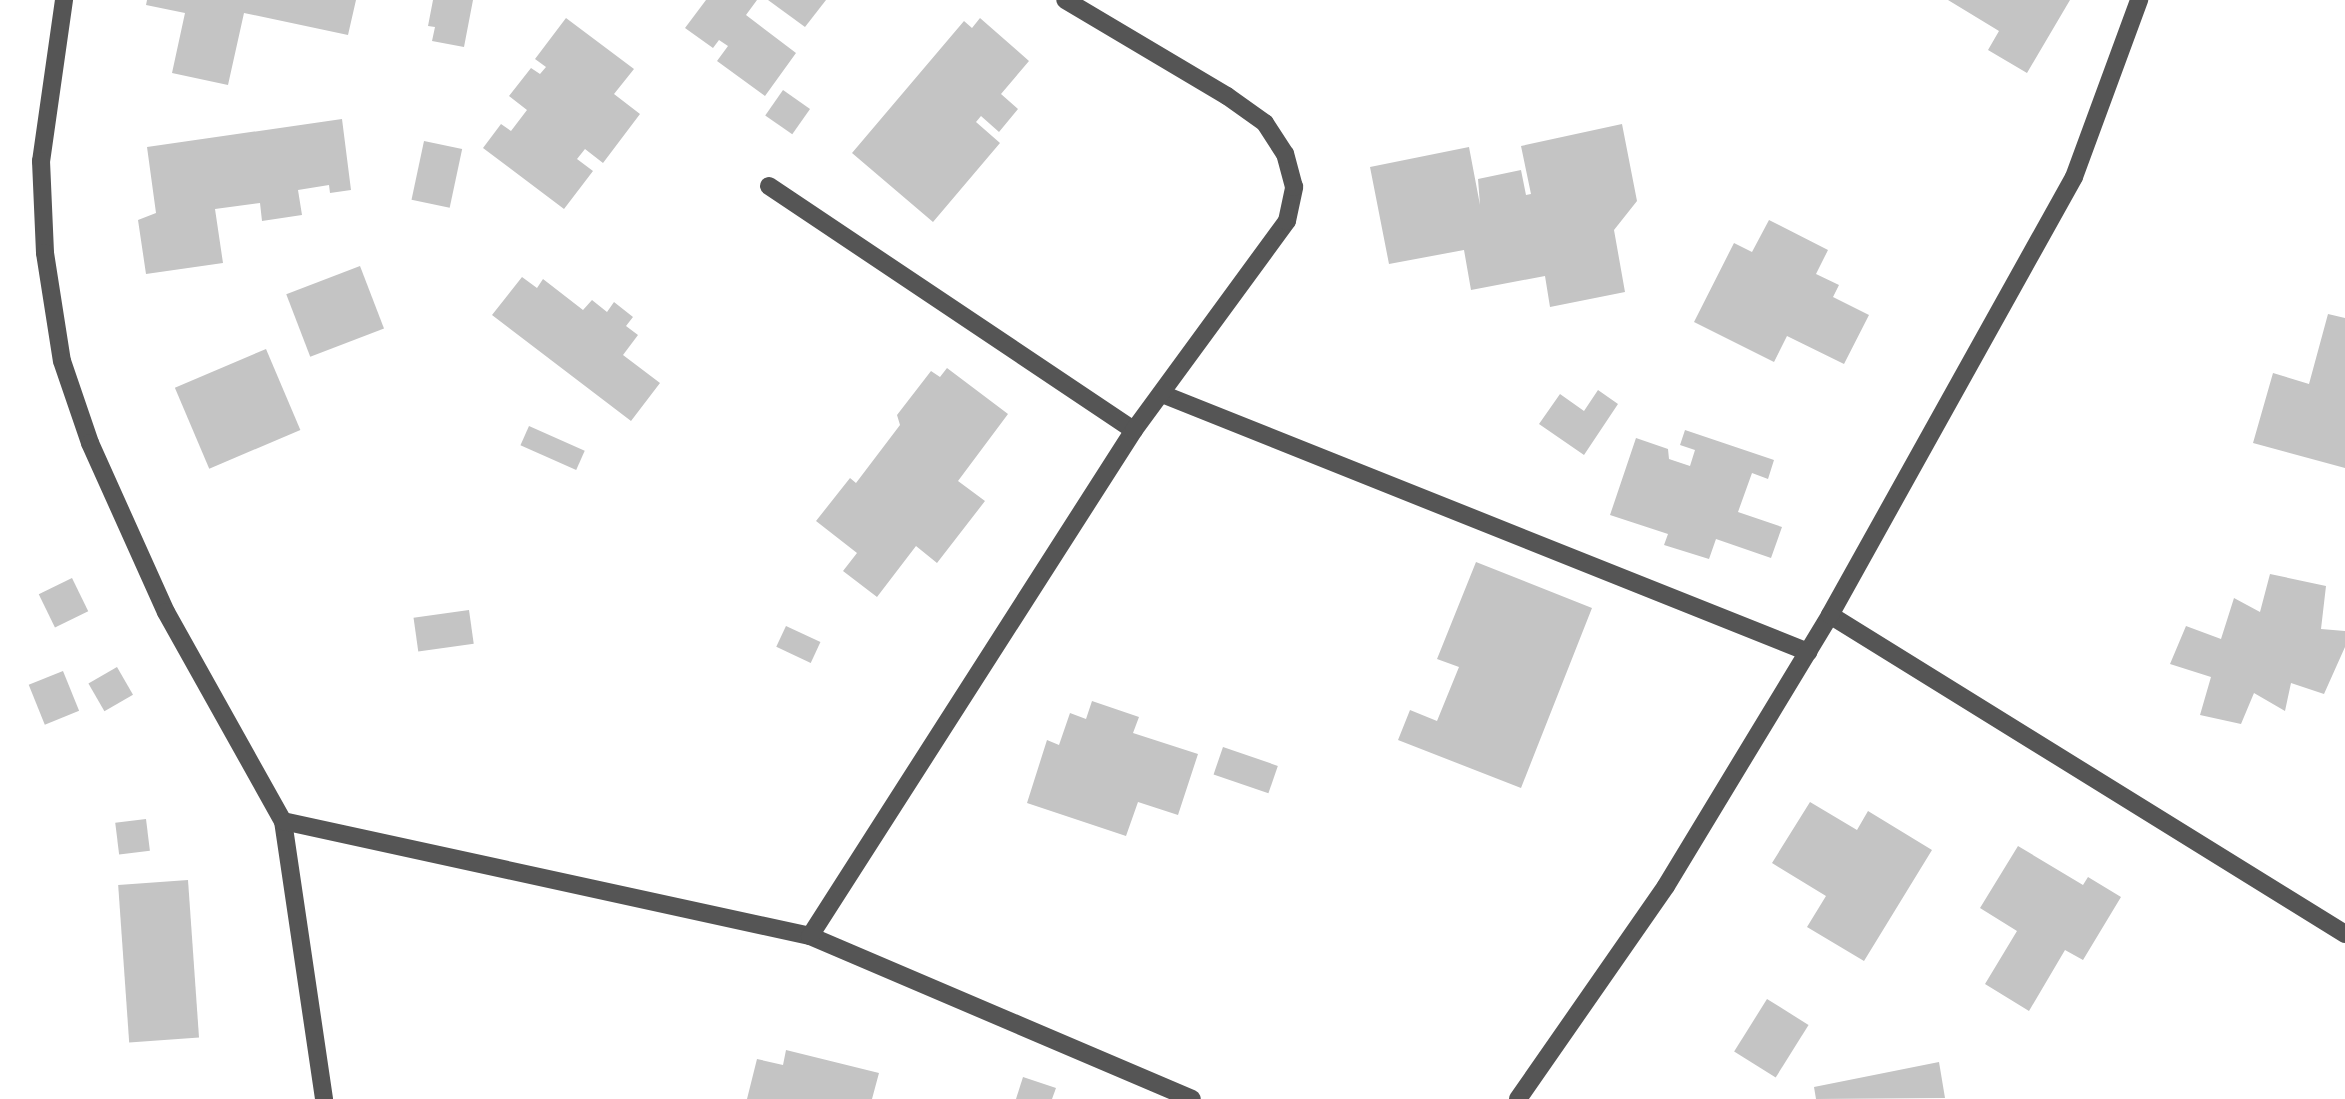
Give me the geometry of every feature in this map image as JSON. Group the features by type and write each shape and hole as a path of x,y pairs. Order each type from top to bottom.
{"street":[{"path":"64,0 41,162 45,253 62,361 90,443 166,612 283,821 324,1099"},
{"path":"810,936 1134,430 1268,253 1287,221 1294,187 1285,154 1265,123 1227,96 1065,0"},
{"path":"1518,1099 1666,886 1830,615 2074,177 2139,0"},
{"path":"769,186 1134,430"},
{"path":"1162,394 1808,652"},
{"path":"1830,615 2345,934"},
{"path":"283,821 810,936 1192,1099"}],"building":[{"path":"147,0 356,0 348,35 244,13 228,85 172,73 185,13 146,5"},
{"path":"433,0 473,0 464,47 432,41 435,27 428,26"},
{"path":"706,0 757,0 746,15 796,53 765,96 717,61 728,46 719,40 713,48 685,28"},
{"path":"768,0 826,0 805,27"},
{"path":"1948,0 2070,0 2027,73 1988,50 1999,31"},
{"path":"566,18 634,69 614,94 640,114 603,163 585,149 577,159 593,171 564,209 483,148 501,124 511,131 527,110 509,96 531,68 540,74 546,67 535,59"},
{"path":"980,18 1029,61 1001,94 1018,109 999,132 981,116 976,122 1000,143 933,222 852,153 964,21 972,28"},
{"path":"783,90 810,109 792,134 765,115"},
{"path":"342,119 351,190 330,193 329,185 298,190 302,215 262,221 260,203 215,209 223,263 146,274 138,220 156,213 147,147"},
{"path":"1622,124 1637,201 1614,230 1625,292 1550,307 1545,276 1471,290 1464,250 1389,264 1370,167 1469,147 1480,205 1478,179 1521,170 1526,195 1531,194 1521,146"},
{"path":"424,141 462,149 450,208 412,200"},
{"path":"1769,220 1828,250 1816,274 1839,285 1833,297 1869,315 1844,364 1787,336 1774,362 1694,322 1734,243 1752,252"},
{"path":"360,266 384,329 310,357 286,294"},
{"path":"522,277 537,288 543,279 583,310 592,300 607,312 614,302 633,317 626,326 638,335 623,355 660,383 631,421 492,315"},
{"path":"2328,314 2345,318 2345,468 2253,443 2273,373 2309,384"},
{"path":"266,349 300,430 209,469 175,388"},
{"path":"947,368 1008,414 958,481 985,501 937,563 916,546 877,597 843,571 857,553 816,521 850,478 856,483 900,425 897,415 931,371 940,377"},
{"path":"1598,390 1618,404 1584,455 1539,424 1560,394 1584,411"},
{"path":"529,426 585,451 576,470 520,445"},
{"path":"1685,430 1774,460 1768,479 1752,473 1738,512 1782,527 1771,558 1716,539 1709,559 1664,545 1668,534 1610,515 1636,438 1668,449 1669,459 1690,466 1695,450 1680,445"},
{"path":"1476,562 1592,608 1521,788 1398,740 1410,710 1437,721 1459,667 1437,659"},
{"path":"2270,574 2326,586 2321,629 2345,631 2345,647 2324,694 2291,683 2285,711 2254,693 2241,724 2200,715 2211,677 2170,664 2186,626 2221,639 2234,598 2260,612"},
{"path":"72,578 88,611 55,627 39,594"},
{"path":"469,610 474,644 418,651 414,618"},
{"path":"786,626 820,642 811,663 776,647"},
{"path":"117,667 133,695 104,711 88,684"},
{"path":"63,671 79,711 45,725 29,685"},
{"path":"1092,701 1139,717 1133,733 1198,754 1178,815 1138,802 1126,836 1027,803 1047,740 1059,745 1070,713 1086,719"},
{"path":"1223,747 1278,766 1268,793 1214,774"},
{"path":"1810,802 1857,830 1868,811 1932,850 1864,961 1807,927 1826,896 1772,863"},
{"path":"146,819 150,851 119,855 115,823"},
{"path":"2018,846 2083,885 2088,877 2121,897 2083,960 2065,950 2029,1011 1985,984 2017,931 1980,908"},
{"path":"188,880 199,1038 129,1042 118,885"},
{"path":"1767,999 1809,1025 1776,1078 1734,1052"},
{"path":"786,1050 879,1073 872,1099 747,1099 757,1059 783,1065"},
{"path":"1939,1062 1945,1098 1816,1099 1814,1087"},
{"path":"1023,1077 1056,1088 1052,1099 1016,1099"}]}
